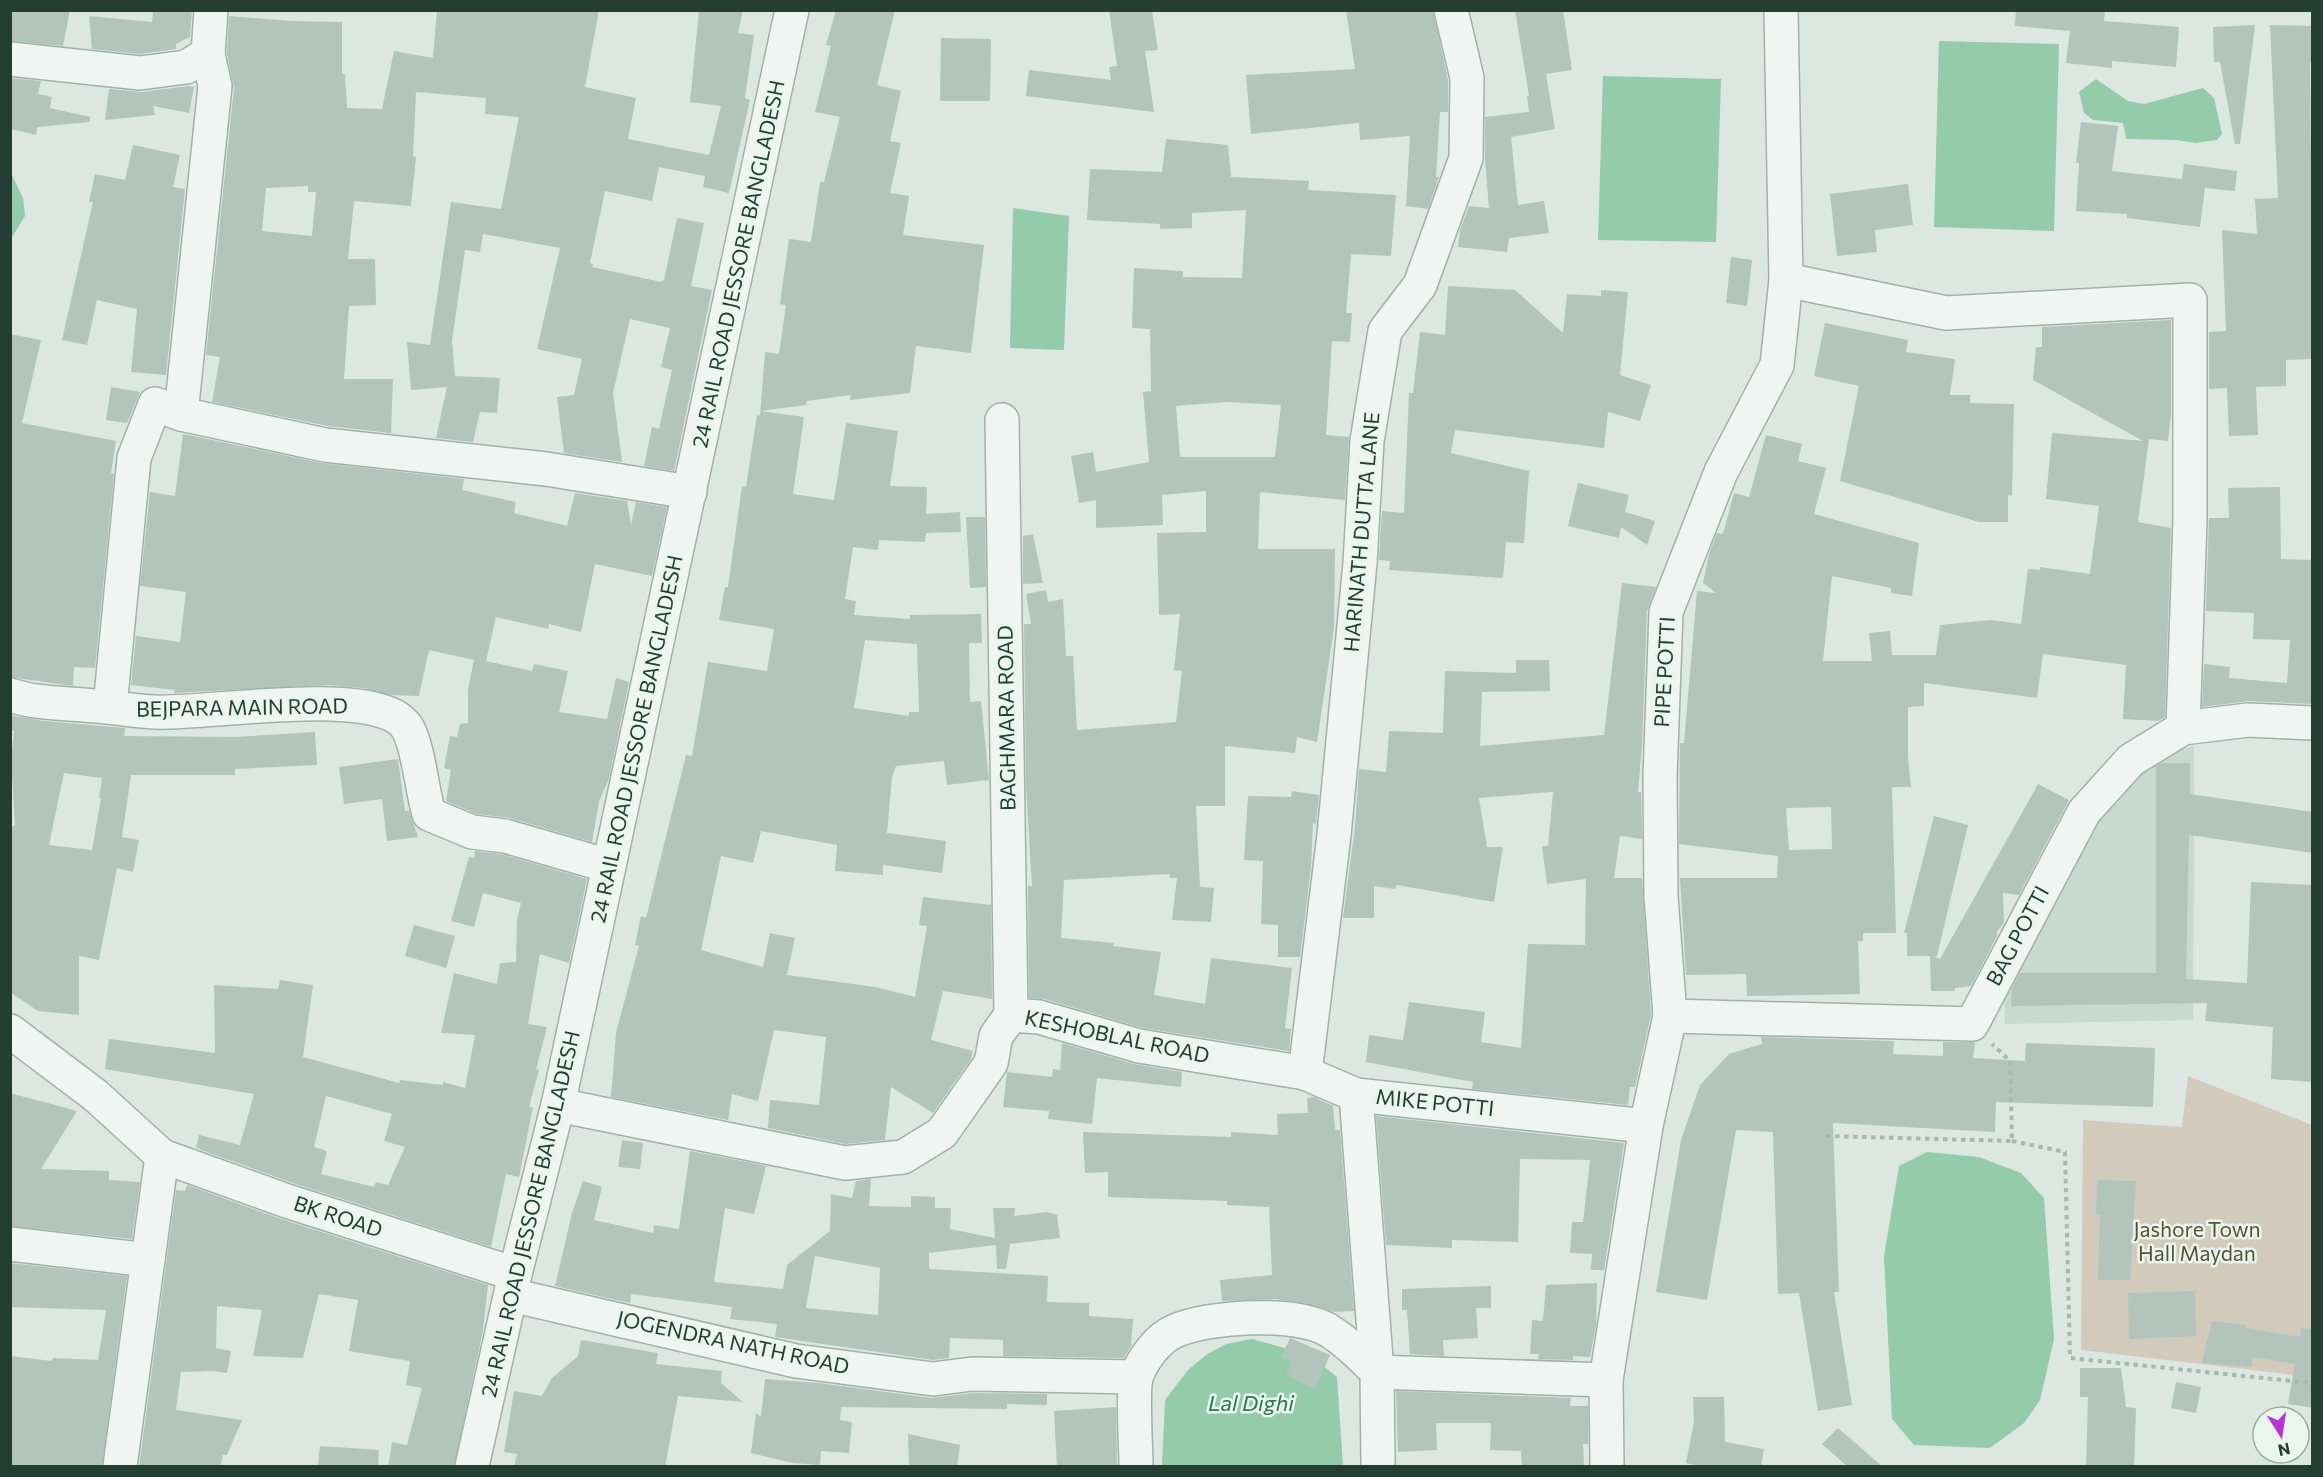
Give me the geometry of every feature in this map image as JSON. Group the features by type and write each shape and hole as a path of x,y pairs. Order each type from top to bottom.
{"street":[{"path":"181,414 215,86 208,54 210,10"},
{"name":"24 RAIL ROAD JESSORE BANGLADESH","path":"472,1467 513,1284 558,1105 792,10"},
{"name":"HARINATH DUTTA LANE","path":"1305,1073 1339,788 1360,563 1367,441 1385,330 1420,285 1466,158 1467,78 1451,10"},
{"name":"PIPE POTTI","path":"1607,1467 1606,1380 1646,1126 1670,1016 1661,896 1660,777 1666,612 1721,472 1777,365 1786,280 1781,10"},
{"path":"10,59 140,73 186,67 208,54"},
{"path":"1786,280 1946,313 2190,300 2190,520 2183,728"},
{"path":"110,708 134,458 155,404 181,414 325,445 546,469 690,492"},
{"name":"BAGHMARA ROAD","path":"1002,420 1011,1015"},
{"name":"BEJPARA MAIN ROAD","path":"10,695 31,702 157,712 299,704 357,706 389,714 406,724 414,741 421,787 429,814 472,832 505,836 609,866"},
{"name":"BAG POTTI","path":"1972,1024 2084,812 2131,760 2183,728 2248,720 2313,723"},
{"name":"KESHOBLAL ROAD","path":"558,1105 845,1163 903,1157 942,1133 991,1063 996,1036 1011,1015 1039,1017 1139,1046 1305,1073 1356,1095"},
{"path":"1670,1016 1972,1024"},
{"name":"BK ROAD","path":"10,1031 95,1095 162,1156 513,1284"},
{"name":"MIKE POTTI","path":"1378,1467 1377,1372 1356,1095 1646,1126"},
{"path":"120,1467 162,1156"},
{"path":"10,1244 148,1260"},
{"name":"JOGENDRA NATH ROAD","path":"513,1284 796,1361 933,1379 972,1374 1136,1377"},
{"path":"1136,1467 1136,1377 1154,1348 1173,1332 1209,1322 1253,1319 1291,1320 1326,1329 1353,1349 1377,1372 1606,1380"}],"path":[{"path":"1972,1024 2010,1061 2012,1141"},
{"path":"1826,1136 2012,1141 2065,1152 2070,1358 2313,1383"}],"shaded area":[{"path":"2194,746 2193,1020 2005,1024 2004,977 2093,816 2152,755"}],"green space":[{"name":"Jashore Town Hall Maydan","path":"2188,1076 2312,1125 2312,1377 2081,1350 2083,1120 2182,1127"}],"water":[{"path":"1939,41 2059,44 2054,231 1934,227"},
{"path":"1603,76 1721,79 1716,242 1598,240"},
{"path":"2096,79 2128,101 2144,104 2203,88 2214,98 2222,134 2217,140 2195,143 2177,140 2126,139 2123,123 2093,120 2084,113 2079,92"},
{"path":"11,173 23,198 25,216 11,239"},
{"path":"1013,208 1069,216 1064,350 1010,348"},
{"path":"1927,1152 1979,1157 2021,1173 2044,1198 2054,1339 2040,1400 2024,1423 1990,1448 1914,1445 1892,1419 1884,1256 1899,1166"},
{"name":"Lal Dighi","path":"1252,1339 1309,1355 1337,1377 1343,1466 1162,1466 1165,1400 1188,1370 1206,1355 1226,1344"}],"building":[{"path":"10,10 70,10 63,46 10,41"},
{"path":"192,10 190,37 176,44 176,49 140,54 92,49 89,16 152,22 153,12"},
{"path":"437,10 599,10 585,87 636,98 628,139 709,155 721,106 690,102 699,10 743,10 738,33 754,35 745,98 750,100 729,193 703,187 705,176 659,167 652,201 605,191 590,263 593,264 592,267 661,282 664,280 677,218 704,223 691,286 712,290 674,471 644,466 652,427 659,429 672,370 661,367 670,328 630,319 613,393 622,462 564,453 557,397 574,395 582,359 537,349 560,248 483,234 480,252 465,250 452,341 455,376 500,378 497,413 480,412 473,442 436,438 447,387 411,390 407,342 430,345 451,202 501,209 519,117 485,114 486,98 416,92 413,156 416,157 411,206 354,201 348,259 375,259 376,305 349,306 344,379 393,379 391,433 328,426 212,402 220,357 206,355 234,88 227,53 229,16 342,22 342,74 345,74 347,108 382,109 394,51 433,58","holes":["308,186 308,192 316,192 312,236 262,231 266,188"]},
{"path":"836,10 895,10 877,85 901,91 890,141 901,143 890,193 909,196 903,235 984,245 971,353 916,346 910,393 850,400 851,395 807,401 806,405 761,411 804,417 793,494 834,500 846,423 898,431 890,486 927,487 926,514 960,512 961,532 926,533 925,542 879,540 878,550 853,547 845,599 856,601 854,615 910,619 910,615 981,614 982,643 969,643 970,702 981,701 989,780 947,785 944,761 896,766 892,777 887,833 946,841 942,873 883,865 883,875 835,871 837,845 761,831 753,863 721,856 701,950 763,967 770,933 795,938 787,975 875,987 915,997 927,926 919,925 923,897 991,905 992,999 943,991 931,1040 973,1051 971,1059 933,1113 891,1087 885,1140 846,1144 768,1128 770,1100 819,1105 826,1037 774,1030 758,1101 732,1094 728,1120 611,1097 616,1033 639,946 635,945 641,916 646,918 686,755 692,756 708,662 767,671 774,629 719,620 725,587 728,587 742,486 746,487 757,415 760,416 765,352 779,354 786,305 780,304 789,239 811,242 820,182 824,182 840,117 815,112 831,46 826,45","holes":["865,640 917,644 919,712 909,712 909,716 854,708"]},
{"path":"1109,10 1152,10 1158,50 1145,51 1154,112 1026,96 1029,70 1111,80 1109,67 1117,66"},
{"path":"1346,10 1433,10 1448,80 1448,112 1440,112 1436,177 1439,177 1428,209 1406,206 1410,136 1360,140 1359,123 1251,134 1246,75 1355,69"},
{"path":"1515,10 1563,10 1572,70 1546,74 1555,129 1511,137 1518,205 1544,201 1549,233 1509,238 1507,252 1458,247 1460,230 1469,206 1489,208 1485,158 1485,117 1529,112 1527,96 1529,96"},
{"path":"2016,10 2105,10 2104,21 2179,27 2176,67 2112,61 2112,68 2066,63 2070,31 2015,26"},
{"path":"2255,25 2240,144 2235,144 2220,62 2214,62 2213,27"},
{"path":"2270,25 2313,26 2313,62 2310,62 2313,359 2286,360 2286,386 2256,387 2258,435 2229,436 2227,388 2209,389 2209,332 2226,331 2222,230 2257,234 2255,199 2278,198"},
{"path":"941,38 991,39 990,101 940,101"},
{"path":"10,78 41,81 38,94 52,97 50,108 90,117 90,122 37,127 36,135 10,129"},
{"path":"194,87 189,113 153,106 155,115 105,120 109,89 142,92"},
{"path":"2081,122 2118,126 2112,171 2182,179 2184,164 2237,171 2235,191 2205,188 2200,227 2127,218 2127,214 2076,211 2079,163 2076,163"},
{"path":"1166,139 1228,145 1231,177 1309,181 1308,190 1396,195 1391,256 1351,254 1346,313 1352,313 1350,342 1332,341 1326,435 1349,437 1345,500 1260,492 1258,549 1335,549 1334,628 1317,742 1297,737 1295,753 1225,746 1225,806 1196,806 1200,887 1214,888 1211,922 1172,920 1177,878 1170,878 1169,874 1064,880 1061,938 1114,943 1113,946 1161,952 1154,995 1205,1004 1211,958 1292,968 1285,1028 1291,1029 1289,1051 1143,1028 1044,999 1029,998 1028,886 1032,886 1026,786 1024,624 1031,624 1026,594 1046,590 1048,602 1063,599 1066,656 1073,656 1077,730 1176,722 1182,671 1174,670 1180,614 1159,615 1157,533 1206,532 1206,491 1162,495 1163,525 1096,528 1096,500 1079,503 1071,456 1093,452 1096,472 1149,462 1143,392 1151,391 1150,329 1132,328 1134,268 1183,271 1183,277 1242,278 1246,210 1192,213 1192,228 1160,229 1160,224 1087,220 1090,169 1162,172","holes":["1227,402 1281,405 1275,457 1180,457 1176,406"]},
{"path":"133,145 180,155 173,187 185,189 166,375 131,372 137,309 97,300 87,345 62,340 93,202 89,202 95,174 125,180"},
{"path":"1908,184 1913,225 1875,230 1877,252 1837,256 1830,194"},
{"path":"1731,257 1752,260 1747,306 1726,303"},
{"path":"1448,286 1515,290 1563,333 1567,294 1601,296 1601,290 1628,292 1620,375 1651,385 1640,421 1608,412 1604,448 1455,430 1451,453 1529,471 1524,543 1506,542 1503,578 1389,570 1390,561 1379,560 1382,511 1404,513 1409,393 1413,393 1420,332 1445,335"},
{"path":"2171,320 2171,415 2168,441 2149,439 2138,522 2171,528 2165,717 2158,721 2123,719 2126,665 2043,654 2037,698 1924,683 1924,706 1908,707 1908,759 1911,787 1892,787 1896,933 1863,933 1863,941 1858,941 1860,994 1747,996 1746,974 1686,975 1680,878 1777,878 1778,856 1679,844 1680,743 1684,743 1697,591 1716,593 1703,583 1709,554 1717,533 1723,534 1734,493 1749,497 1766,435 1802,444 1798,461 1826,468 1814,514 1919,543 1912,596 1891,593 1891,588 1832,576 1823,661 1872,661 1869,633 1890,631 1892,655 1936,655 1940,625 1991,620 2021,624 2028,569 2040,570 2040,567 2090,574 2099,506 2046,499 2052,433 2143,441 2033,380 2036,347 2042,347 2042,327","holes":["1831,807 1832,849 1789,850 1786,808"]},
{"path":"1825,323 1908,340 1906,352 1955,359 1950,395 1970,395 1970,403 2014,404 2012,496 2008,495 2008,522 1979,522 1840,481 1859,386 1814,376"},
{"path":"10,334 41,340 22,423 116,441 111,473 114,474 95,668 74,667 73,686 10,677"},
{"path":"111,387 140,392 127,423 106,420"},
{"path":"183,434 321,463 464,479 462,490 516,502 514,513 567,526 575,493 627,501 631,525 636,502 667,507 652,576 595,564 581,632 549,624 548,629 496,617 486,661 532,671 534,664 568,671 559,712 607,719 616,678 629,682 609,778 599,802 592,842 510,818 477,814 446,801 451,770 444,768 450,736 457,737 460,724 468,723 468,689 474,660 429,650 419,696 391,695 363,688 328,685 174,693 175,690 131,685 136,636 180,642 186,592 140,586 150,492 175,496"},
{"path":"1578,483 1629,495 1625,512 1655,521 1647,545 1621,527 1619,538 1568,526"},
{"path":"2280,487 2281,559 2313,560 2313,704 2249,701 2202,707 2204,664 2230,667 2229,678 2287,683 2290,640 2253,639 2254,613 2206,611 2209,518 2229,518 2228,488"},
{"path":"966,517 985,517 986,587 970,588"},
{"path":"1033,534 1043,583 1023,584 1023,536"},
{"path":"1622,583 1656,587 1647,611 1638,792 1641,792 1642,839 1620,836 1614,878 1642,878 1651,1015 1635,1087 1630,1087 1628,1105 1472,1089 1473,1082 1366,1062 1369,1035 1403,1040 1409,1002 1485,1012 1481,1042 1521,1048 1528,944 1585,945 1586,879 1547,884 1542,846 1548,846 1553,792 1479,798 1487,847 1503,847 1494,902 1397,885 1395,889 1374,886 1374,918 1343,918 1355,827 1359,769 1386,772 1389,731 1443,733 1445,671 1516,673 1516,660 1549,660 1550,691 1482,692 1480,746 1604,735"},
{"path":"10,715 44,721 125,728 124,736 235,737 315,732 317,765 235,769 235,775 131,775 122,837 139,840 133,872 117,868 99,960 79,956 79,1015 38,1011 10,992 10,826 15,826 11,760 14,731 10,731","holes":["64,773 102,778 92,850 49,845"]},
{"path":"398,759 405,811 409,811 418,837 387,841 382,799 344,804 339,767"},
{"path":"2162,763 2190,763 2190,794 2313,812 2313,853 2189,835 2186,979 2247,983 2251,882 2313,885 2313,1082 2271,1079 2273,1027 2205,1021 2207,1003 2011,1006 2012,989 2020,973 2156,973 2156,766"},
{"path":"2038,784 2069,800 2019,895 2003,893 2004,923 1997,931 1997,936 1971,986 1955,988 1955,991 1931,991 1930,956 1907,956 1907,933 1904,933 1934,816 1968,825 1937,956 1934,956 1940,959"},
{"path":"1292,791 1319,795 1316,824 1313,823 1311,867 1300,957 1278,957 1278,925 1261,924 1263,861 1244,860 1248,796 1291,797"},
{"path":"475,851 501,854 587,879 569,963 540,954 528,1024 547,1027 536,1069 539,1070 529,1107 533,1107 519,1177 506,1174 491,1247 293,1183 196,1148 199,1135 240,1145 254,1094 105,1069 109,1039 215,1053 214,985 278,989 280,980 313,985 303,1057 399,1083 400,1080 443,1085 443,1082 465,1088 475,1035 441,1033 454,973 497,984 500,963 516,962 517,919 521,903 483,893 474,927 451,921 469,857 474,858","holes":["326,1096 392,1114 384,1141 405,1147 388,1185 376,1182 374,1187 321,1174 327,1151 314,1147"]},
{"path":"414,925 455,936 446,968 405,956"},
{"path":"1761,1037 1894,1041 1893,1054 1943,1056 1943,1042 1975,1042 1973,1058 2025,1061 2026,1043 2155,1048 2153,1107 1996,1102 1995,1132 1833,1123 1839,1292 1834,1292 1852,1405 1818,1411 1799,1293 1778,1294 1773,1132 1736,1130 1707,1300 1656,1292 1681,1140 1700,1085 1729,1054 1762,1044"},
{"path":"1062,1043 1134,1064 1182,1072 1181,1087 1097,1078 1092,1124 1048,1119 1049,1111 1003,1107 1007,1072 1052,1077 1053,1069 1060,1070"},
{"path":"10,1093 77,1111 41,1169 109,1171 109,1180 140,1182 132,1239 10,1226"},
{"path":"1314,1097 1333,1106 1335,1130 1340,1130 1354,1311 1333,1312 1317,1306 1276,1299 1222,1301 1220,1280 1272,1275 1269,1207 1227,1205 1227,1201 1108,1197 1108,1172 1085,1173 1083,1132 1231,1137 1231,1132 1278,1135 1277,1114 1308,1113 1307,1098"},
{"path":"1376,1116 1624,1143 1604,1270 1591,1270 1592,1254 1570,1253 1572,1222 1583,1222 1590,1160 1520,1159 1518,1242 1452,1240 1452,1248 1386,1245"},
{"path":"622,1140 643,1143 640,1169 618,1167"},
{"path":"690,1151 766,1166 754,1214 725,1208 714,1282 783,1289 787,1265 830,1231 831,1194 852,1198 856,1181 871,1179 869,1206 911,1207 911,1196 935,1197 935,1208 951,1208 950,1229 995,1238 993,1208 1015,1208 1014,1216 1047,1212 1057,1215 1060,1238 1010,1244 1006,1269 997,1269 996,1245 929,1253 929,1269 1048,1276 1047,1302 1089,1303 1089,1316 1133,1319 1131,1346 1124,1358 1003,1356 1003,1340 950,1338 949,1358 933,1360 775,1337 777,1324 730,1319 732,1307 631,1294 630,1303 555,1286 572,1213 583,1181 602,1187 594,1220 653,1233 654,1225 679,1229","holes":["815,1256 880,1268 878,1315 806,1308"]},
{"path":"2097,1180 2136,1181 2130,1280 2098,1280 2100,1215 2096,1215"},
{"path":"187,1185 281,1219 488,1285 483,1330 454,1467 388,1467 392,1442 407,1445 422,1388 406,1385 410,1361 349,1351 358,1300 319,1294 303,1358 253,1356 262,1310 217,1306 216,1348 231,1351 227,1373 181,1372 176,1410 242,1420 227,1455 223,1455 220,1467 139,1467 176,1190 185,1191"},
{"path":"10,1263 127,1276 102,1467 10,1467 10,1356 52,1361 53,1358 98,1360 106,1310 10,1307"},
{"path":"1597,1283 1596,1325 1590,1357 1573,1356 1573,1360 1538,1359 1539,1354 1530,1354 1532,1320 1543,1321 1546,1285"},
{"path":"1491,1286 1491,1308 1476,1308 1478,1338 1443,1340 1444,1356 1410,1354 1407,1310 1402,1310 1402,1289"},
{"path":"2195,1291 2196,1336 2129,1339 2128,1293"},
{"path":"2212,1321 2245,1325 2245,1328 2300,1337 2301,1328 2313,1329 2313,1408 2311,1405 2288,1404 2295,1364 2252,1357 2252,1367 2202,1363"},
{"path":"1290,1338 1330,1355 1315,1389 1286,1375 1292,1362 1281,1358"},
{"path":"581,1340 658,1353 656,1364 722,1371 721,1383 743,1402 678,1396 665,1467 514,1467 517,1454 504,1452 514,1391 542,1396 552,1378 578,1356"},
{"path":"2080,1368 2121,1368 2126,1407 2136,1408 2134,1467 2086,1467 2088,1397 2080,1397"},
{"path":"765,1379 819,1383 931,1398 973,1393 1047,1394 1047,1405 1007,1404 1007,1409 841,1407 840,1420 852,1422 849,1453 821,1451 820,1465 792,1463 751,1453 756,1413 761,1417"},
{"path":"2176,1382 2201,1387 2196,1413 2171,1408"},
{"path":"1396,1391 1571,1398 1570,1406 1588,1406 1588,1444 1583,1444 1584,1467 1522,1467 1521,1451 1490,1450 1491,1423 1436,1423 1437,1450 1398,1452"},
{"path":"1693,1397 1724,1397 1725,1442 1764,1449 1761,1467 1705,1467 1686,1463 1694,1422"},
{"path":"1116,1407 1117,1467 1057,1467 1054,1411"},
{"path":"1838,1428 1883,1467 1848,1467 1822,1444"},
{"path":"908,1434 960,1445 957,1467 909,1467"},
{"path":"320,1446 379,1450 378,1467 318,1467"}]}
